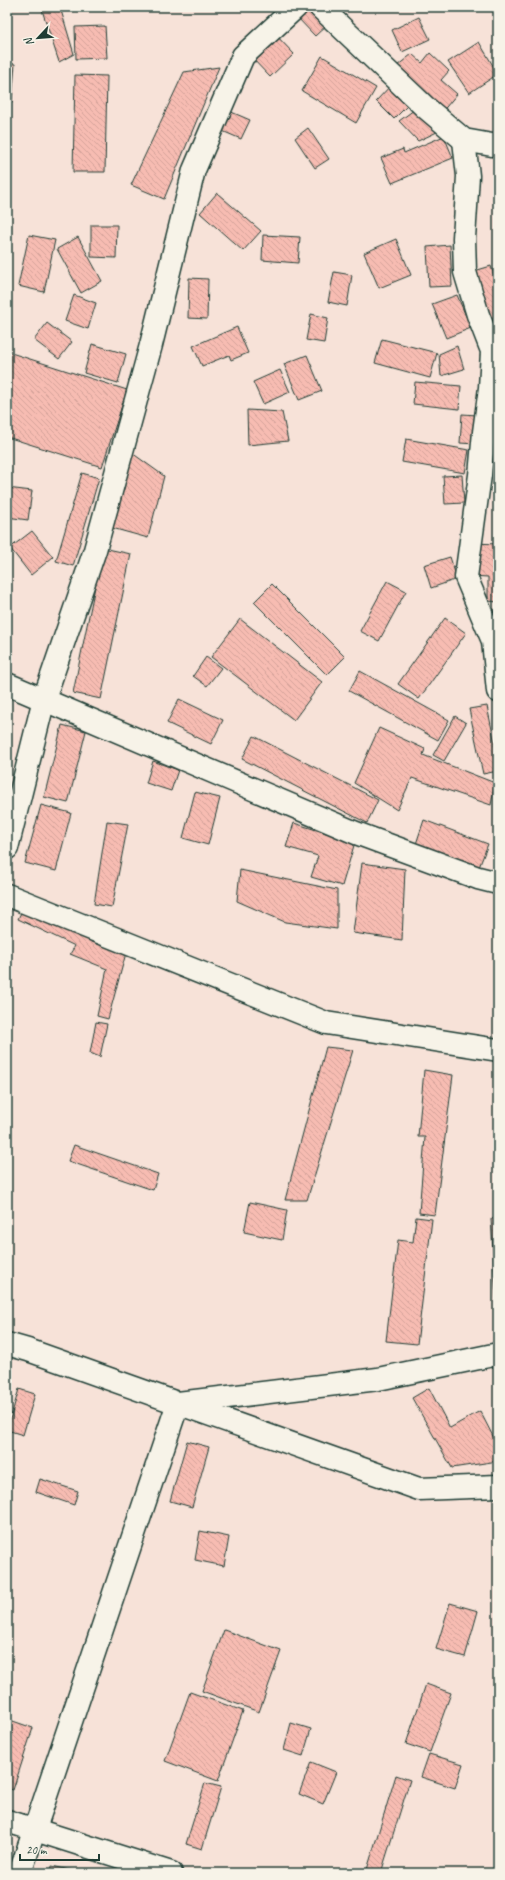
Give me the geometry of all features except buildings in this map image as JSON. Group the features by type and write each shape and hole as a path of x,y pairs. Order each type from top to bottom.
{"street":[{"path":"7,848 44,699 95,550 150,345 194,170 243,56 296,7"},
{"path":"320,7 425,107 464,140 492,145 498,144"},
{"path":"464,140 468,176 464,238 465,272 478,315 492,350 490,388 484,432 489,476 466,577 493,641 498,691"},
{"path":"7,684 356,833 478,878 498,883"},
{"path":"7,895 326,1023 498,1050"},
{"path":"7,1344 419,1489 498,1486"},
{"path":"178,1403 378,1379 498,1354"},
{"path":"20,1873 178,1403"},
{"path":"7,1821 171,1873"}]}
